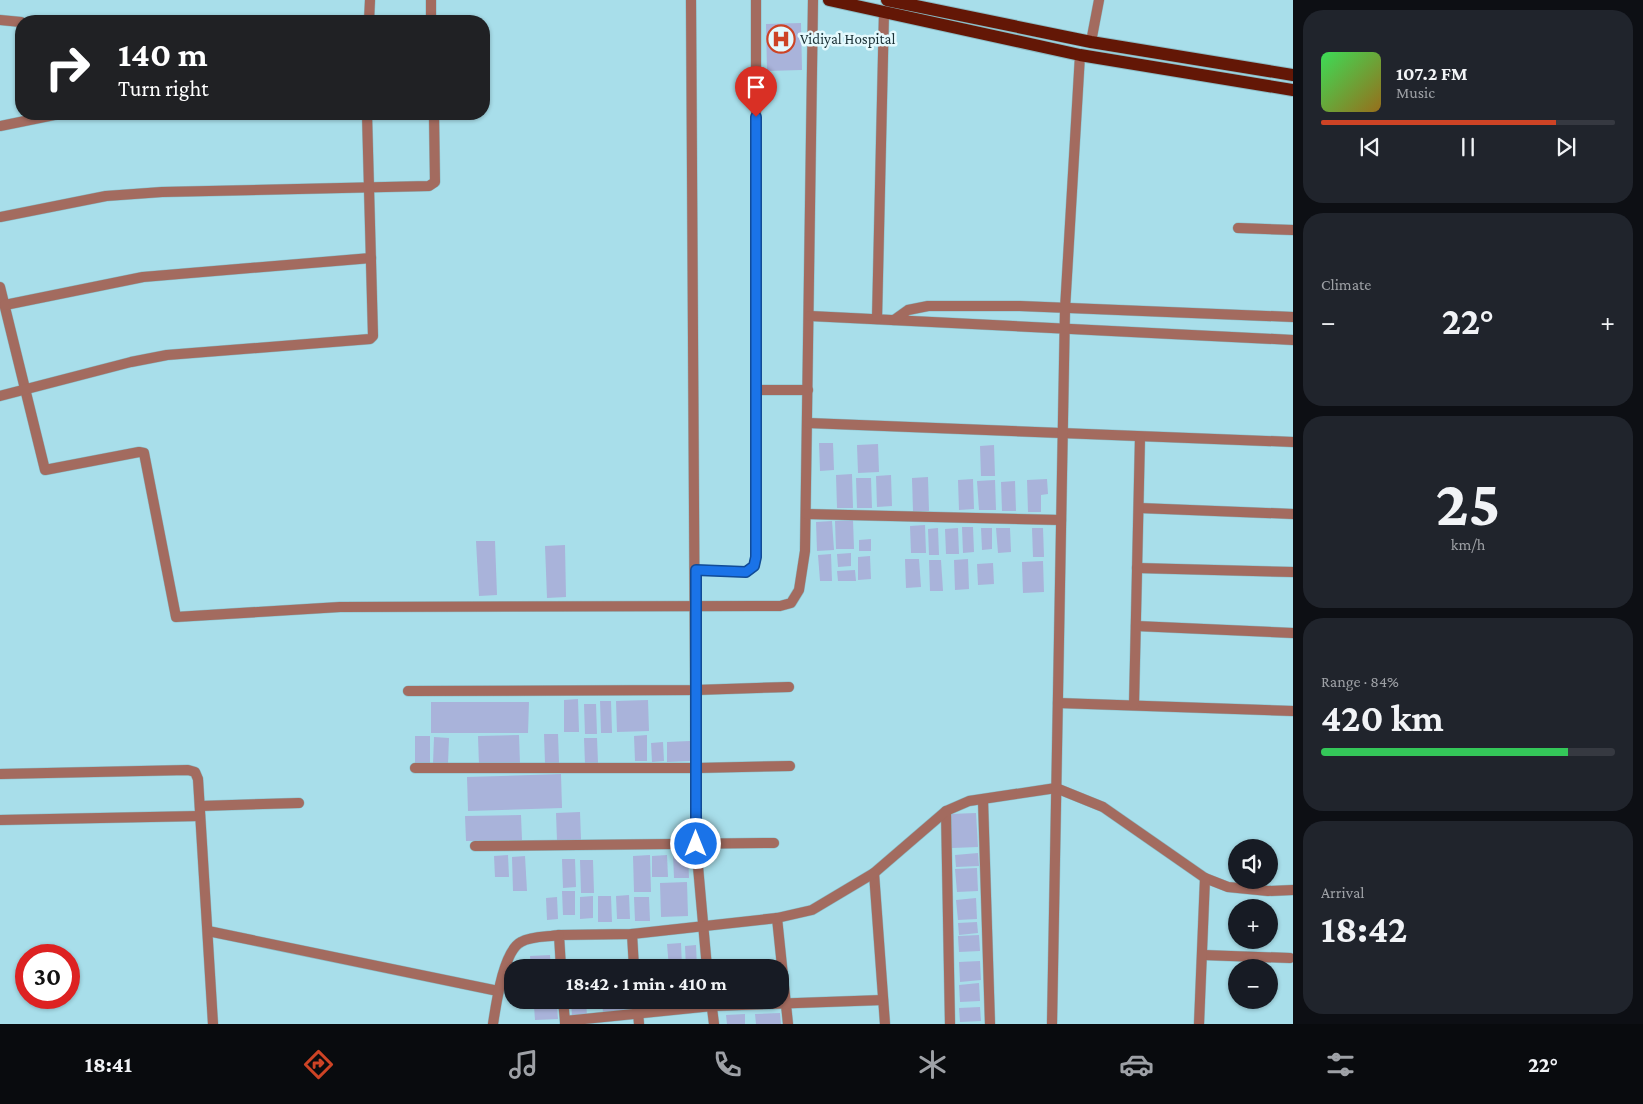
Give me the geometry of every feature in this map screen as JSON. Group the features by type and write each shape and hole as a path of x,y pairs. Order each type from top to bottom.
{"main road":[{"path":"829,0 889,3 1091,42 1293,75"},
{"path":"889,3 1080,55 1293,90"}],"street":[{"path":"369,15 370,0"},
{"path":"430,0 431,15"},
{"path":"691,0 696,570 696,844 706,959"},
{"path":"696,570 746,572 754,566 756,557 756,0"},
{"path":"0,288 45,470 139,452 144,454 176,618 340,607 780,606 791,603 800,590 805,551 810,316 813,0"},
{"path":"1091,42 1099,0"},
{"path":"877,319 889,3"},
{"path":"0,20 15,21"},
{"path":"1052,1024 1065,309 1080,55"},
{"path":"0,126 30,120"},
{"path":"0,396 131,362 167,355 370,339 373,336 367,120"},
{"path":"0,217 106,196 162,192 434,185 434,120"},
{"path":"1238,228 1293,230"},
{"path":"5,306 143,277 371,258"},
{"path":"894,320 908,310 928,306 1293,317"},
{"path":"810,316 1293,340"},
{"path":"756,390 808,390"},
{"path":"808,423 1063,435 1293,442"},
{"path":"1134,705 1140,437"},
{"path":"1139,508 1293,514"},
{"path":"806,514 1061,520"},
{"path":"1137,568 1293,572"},
{"path":"1136,626 1293,633"},
{"path":"408,691 696,690 789,687"},
{"path":"1058,703 1293,711"},
{"path":"415,768 790,766"},
{"path":"0,774 188,770 195,772 198,779 212,1024"},
{"path":"493,1024 498,991 512,950 516,944 523,940 558,935 632,934 777,918 812,910 874,873 946,812 969,802 1056,788 1103,807 1205,878 1228,887 1268,891 1293,890"},
{"path":"983,800 990,1024"},
{"path":"0,820 200,811 299,803"},
{"path":"946,812 950,1024"},
{"path":"475,846 774,843"},
{"path":"874,873 885,1024"},
{"path":"1200,1024 1205,878"},
{"path":"777,918 781,959"},
{"path":"208,931 498,991"},
{"path":"632,934 633,959"},
{"path":"558,935 560,959"},
{"path":"1203,955 1290,958"},
{"path":"789,1003 883,1000"},
{"path":"564,1009 565,1023 638,1019 684,1009"},
{"path":"712,1009 714,1024"},
{"path":"787,1009 788,1024"}],"building":[{"path":"801,23 802,70 767,71 766,24"},
{"path":"819,443 833,443 834,470 820,471"},
{"path":"878,444 879,472 858,473 857,445"},
{"path":"994,445 995,476 981,476 980,446"},
{"path":"852,474 853,508 837,508 836,475"},
{"path":"891,475 892,506 877,507 876,476"},
{"path":"928,477 929,511 913,512 912,478"},
{"path":"856,478 871,478 872,508 857,508"},
{"path":"973,479 974,509 959,510 958,480"},
{"path":"1047,479 1048,494 1041,495 1041,512 1028,512 1027,480"},
{"path":"995,480 996,510 979,510 977,481"},
{"path":"1015,481 1016,511 1002,511 1001,482"},
{"path":"853,520 854,549 836,549 835,521"},
{"path":"832,521 834,550 817,551 816,522"},
{"path":"925,525 926,553 911,553 910,526"},
{"path":"962,527 973,527 974,552 963,553"},
{"path":"938,528 939,555 929,555 928,529"},
{"path":"958,528 959,554 946,554 945,529"},
{"path":"981,528 992,528 992,549 982,550"},
{"path":"996,528 1010,528 1011,552 998,553"},
{"path":"1032,528 1043,528 1044,557 1033,557"},
{"path":"871,539 871,551 859,551 859,540"},
{"path":"476,541 495,541 497,595 479,596"},
{"path":"565,545 566,597 547,598 545,546"},
{"path":"851,553 851,566 838,567 837,554"},
{"path":"831,554 832,581 820,581 818,555"},
{"path":"870,556 871,579 858,580 858,557"},
{"path":"905,559 919,559 921,587 906,588"},
{"path":"968,559 969,589 955,590 954,560"},
{"path":"929,560 941,560 943,591 930,591"},
{"path":"1043,561 1044,592 1023,593 1022,562"},
{"path":"993,563 994,584 978,585 977,564"},
{"path":"855,570 856,581 838,581 837,571"},
{"path":"578,699 579,732 564,732 564,700"},
{"path":"648,700 649,731 617,732 616,701"},
{"path":"600,701 611,701 612,733 601,733"},
{"path":"431,702 529,702 528,733 431,733"},
{"path":"584,704 596,704 597,734 585,734"},
{"path":"544,734 558,734 559,763 545,763"},
{"path":"519,735 520,764 479,765 478,736"},
{"path":"647,735 647,761 635,761 634,736"},
{"path":"415,736 430,736 430,763 415,763"},
{"path":"434,737 449,738 448,764 433,764"},
{"path":"584,738 597,738 598,763 585,764"},
{"path":"690,741 690,761 667,762 667,742"},
{"path":"663,742 664,761 652,762 651,743"},
{"path":"561,774 562,808 468,811 467,777"},
{"path":"580,812 581,840 557,841 556,813"},
{"path":"976,813 978,847 952,848 950,814"},
{"path":"521,815 522,840 466,841 465,816"},
{"path":"978,853 979,866 956,867 955,855"},
{"path":"673,854 688,854 689,878 674,878"},
{"path":"508,855 509,877 495,877 494,856"},
{"path":"650,855 651,892 634,892 633,856"},
{"path":"667,855 668,877 652,877 652,856"},
{"path":"525,856 527,891 513,891 512,857"},
{"path":"562,859 575,859 576,887 563,888"},
{"path":"580,860 593,860 594,893 581,893"},
{"path":"977,868 978,891 957,892 955,869"},
{"path":"687,882 688,916 661,917 660,883"},
{"path":"562,891 575,891 575,915 563,915"},
{"path":"629,895 630,919 617,919 616,896"},
{"path":"593,896 593,918 580,919 580,897"},
{"path":"598,896 611,896 612,922 598,922"},
{"path":"557,897 558,919 547,920 546,898"},
{"path":"634,897 649,897 650,921 635,921"},
{"path":"976,898 977,919 958,920 956,900"},
{"path":"977,922 978,933 959,935 958,923"},
{"path":"979,935 980,951 959,952 958,936"},
{"path":"681,943 682,959 668,959 667,944"},
{"path":"696,945 697,959 686,959 685,946"},
{"path":"550,955 550,959 530,959 530,956"},
{"path":"980,961 981,980 960,982 959,962"},
{"path":"979,983 980,1001 960,1002 959,985"},
{"path":"980,1007 981,1021 960,1022 959,1008"},
{"path":"534,1009 557,1009 558,1019 535,1020"},
{"path":"572,1009 587,1009 587,1016 572,1017"},
{"path":"603,1009 629,1009 629,1011 603,1013"},
{"path":"780,1013 781,1024 756,1024 755,1014"},
{"path":"745,1014 745,1024 727,1024 726,1015"}],"place":[{"name":"Vidiyal Hospital","path":"781,39"}],"route":[{"path":"696,844 696,570 746,572 754,566 756,557 756,117"}]}
